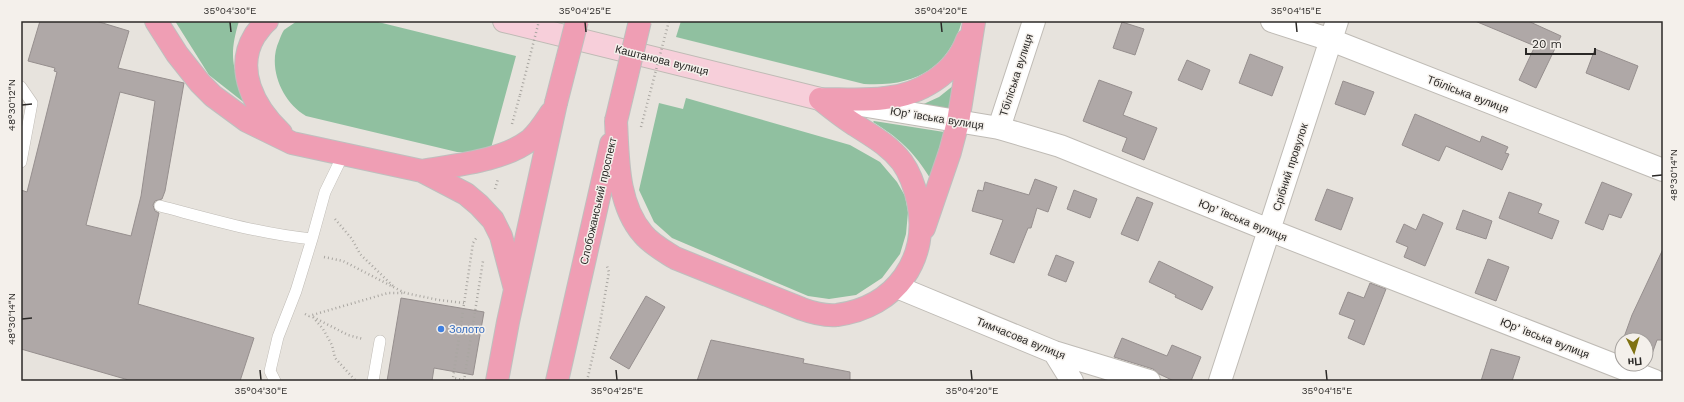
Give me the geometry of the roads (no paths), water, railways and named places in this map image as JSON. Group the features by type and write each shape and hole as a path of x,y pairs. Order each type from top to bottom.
{"main road":[{"path":"156,21 177,54 200,83 213,96 247,121 292,143 422,171 466,194 493,220 502,236 515,289"},
{"path":"267,21 262,24 250,44 246,73 254,98 269,122 292,143"},
{"path":"497,381 515,289 556,103 578,21"},
{"name":"Слобожанський проспект","path":"557,381 640,21"},
{"path":"820,99 886,98 905,94 923,87 943,75 957,59 967,43 974,22"},
{"path":"616,121 620,178 627,205 634,222 643,235 658,248 675,258 802,309 818,314 837,315 856,310 876,303 897,287 914,260 950,152 958,122 974,22"},
{"path":"820,99 852,123 885,144 902,162 911,179 916,194 920,213 920,239"},
{"path":"422,171 485,160 518,147 530,140 542,127 556,103"}],"street":[{"name":"Каштанова вулиця","path":"504,21 820,99"},
{"name":"Тбіліська вулиця","path":"999,128 1034,21"},
{"name":"Тбіліська вулиця","path":"1272,21 1334,30 1663,170"},
{"name":"Срібний провулок","path":"1220,381 1334,30"},
{"name":"Юрʼївська вулиця","path":"820,99 999,128 1060,146 1269,230 1655,381"},
{"name":"Тимчасова вулиця","path":"897,287 1054,352 1148,381"},
{"path":"1054,352 1072,381"}],"lane":[{"path":"21,87 32,103 21,162"},
{"path":"275,381 270,371 278,337 296,291 325,192 343,154"},
{"path":"160,206 234,226 286,236 312,239"},
{"path":"373,381 380,342"}],"place":[{"name":"Золото","path":"441,329"}]}
